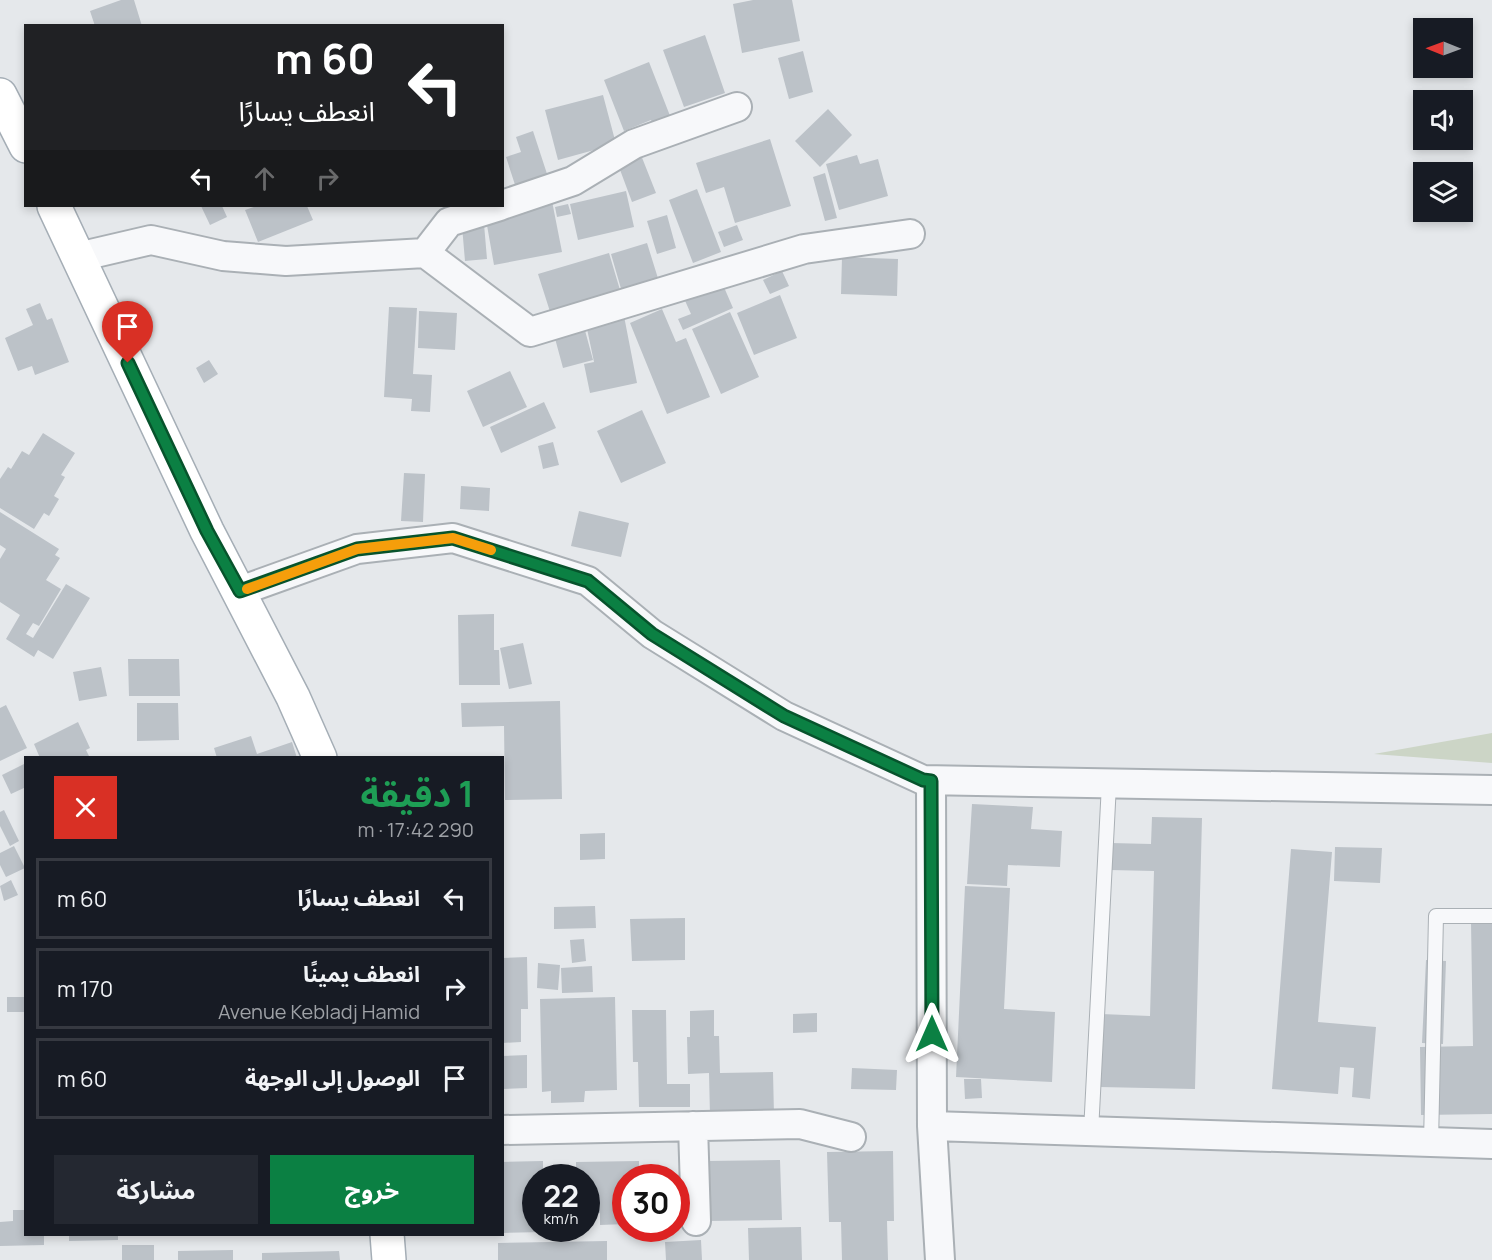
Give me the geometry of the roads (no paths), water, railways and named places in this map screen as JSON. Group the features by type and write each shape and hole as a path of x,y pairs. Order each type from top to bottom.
{"main road":[{"path":"0,95 24,142"},
{"path":"54,207 207,531 240,591 319,756"},
{"path":"387,1236 389,1260"}],"street":[{"path":"504,204 573,181 634,144 737,107"},
{"path":"425,253 449,222 495,207"},
{"path":"78,257 151,240 223,256 285,261 425,253 530,332 804,249 910,234"},
{"path":"240,591 357,549 453,538 588,581 652,634 784,716 923,780 1492,790"},
{"path":"931,781 932,1126 940,1260"},
{"path":"504,1130 800,1124 851,1137"},
{"path":"693,1126 696,1221"},
{"path":"932,1126 1492,1144"}],"lane":[{"path":"1091,1131 1109,784"},
{"path":"1431,1143 1436,916 1492,916"}]}
